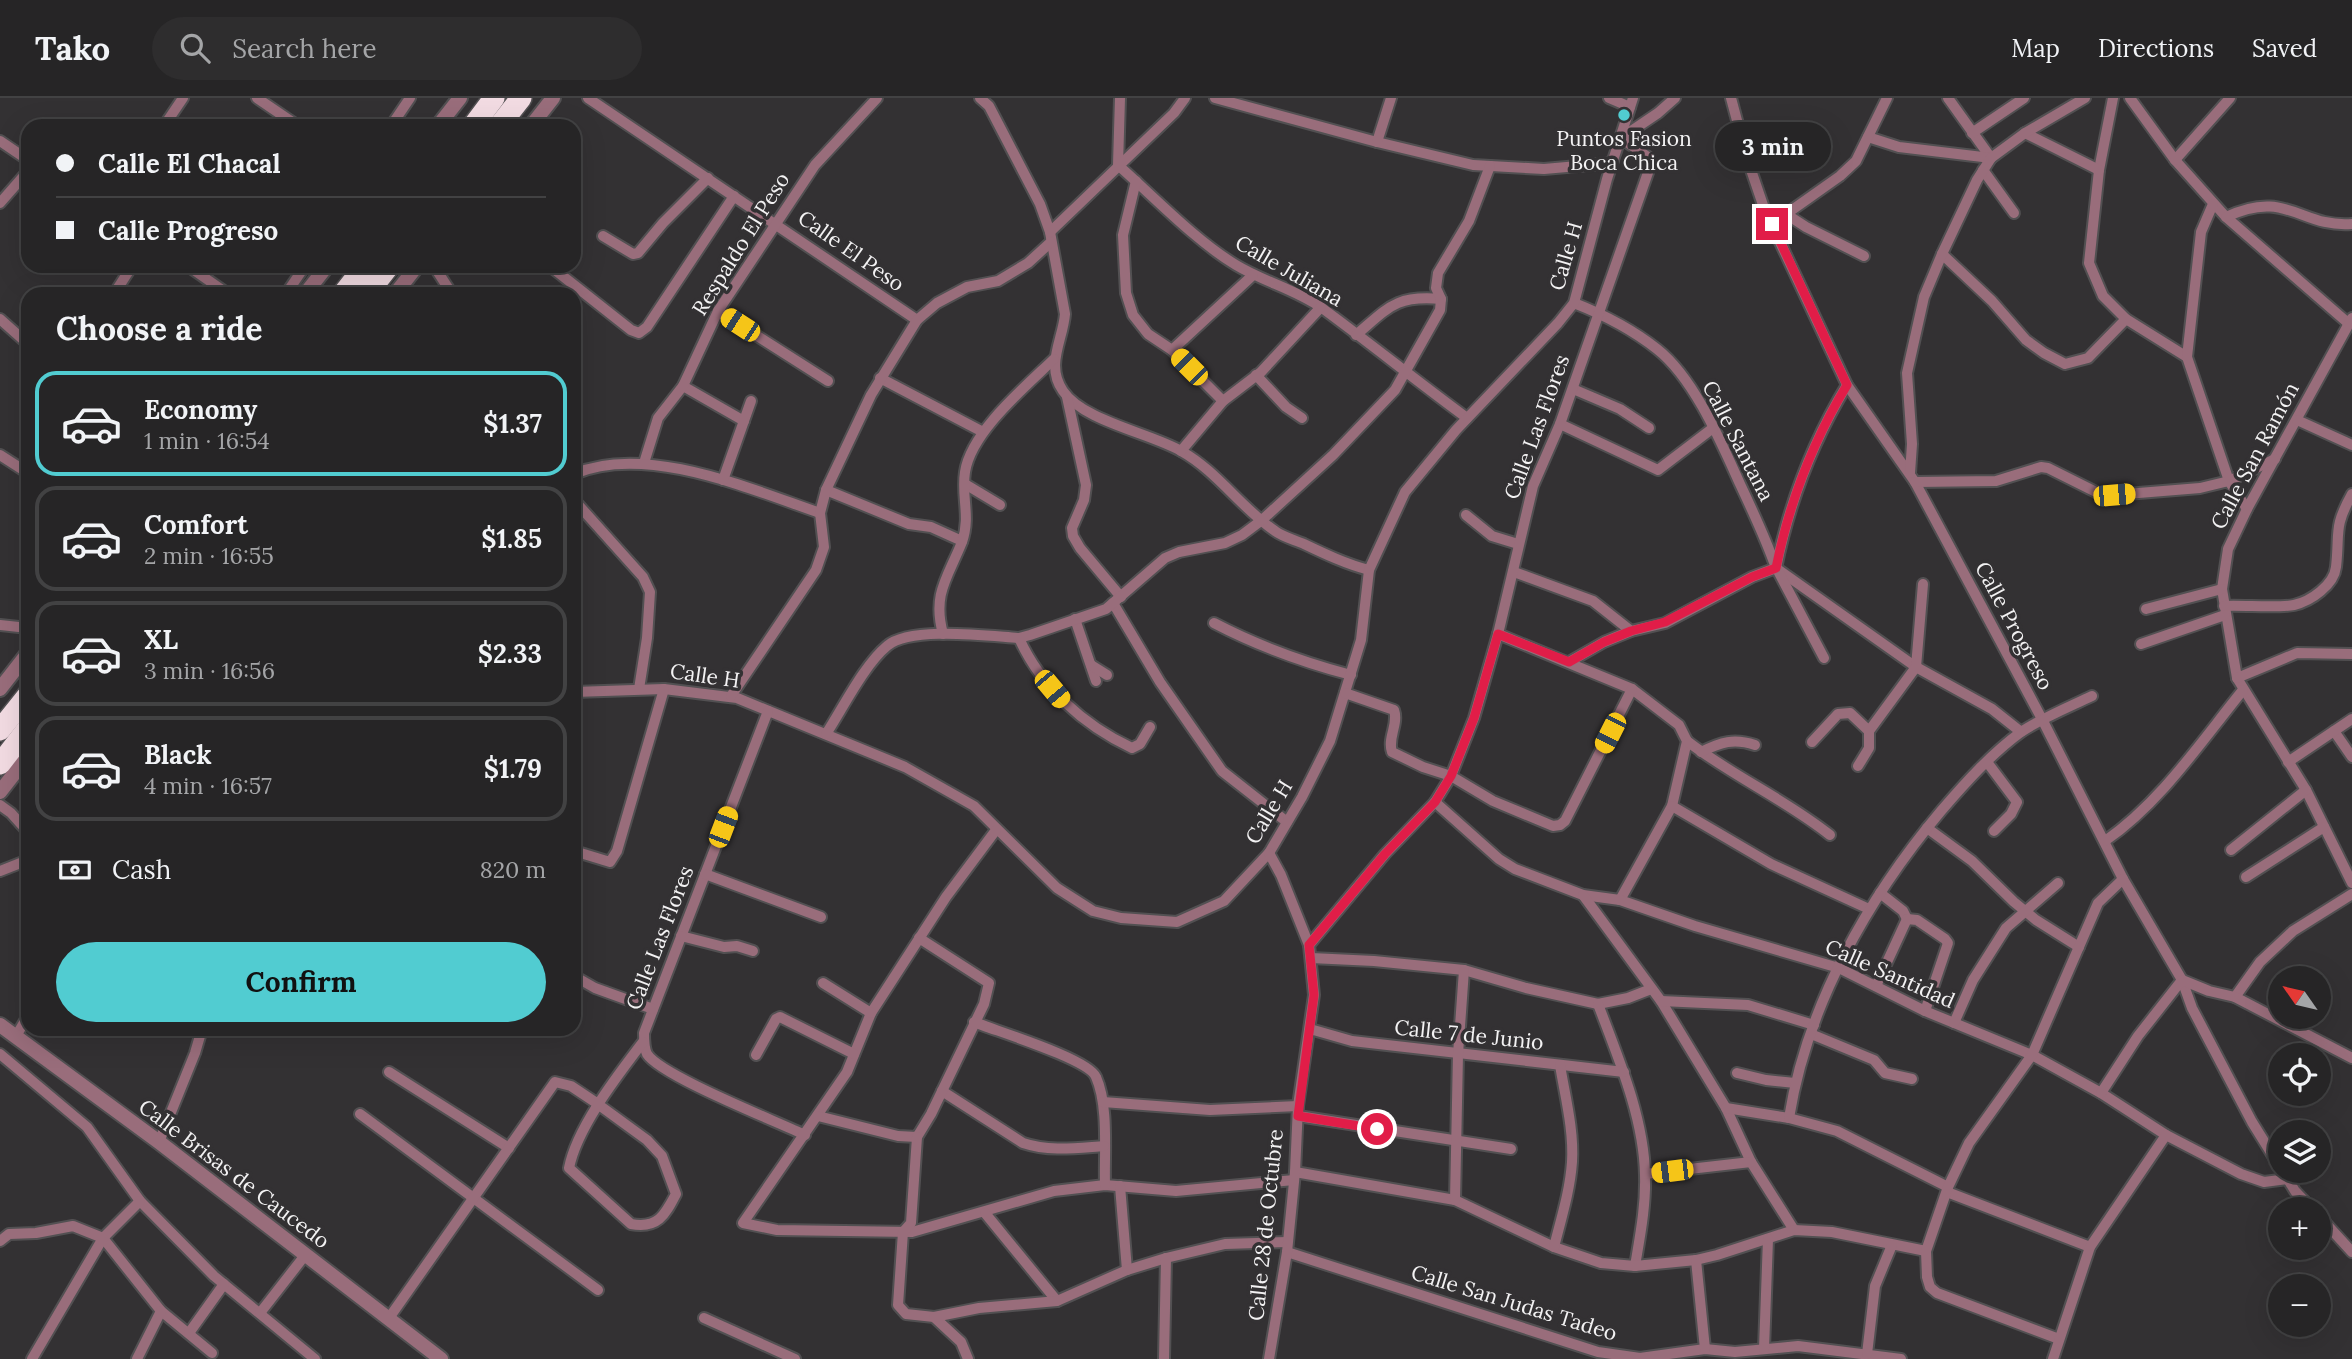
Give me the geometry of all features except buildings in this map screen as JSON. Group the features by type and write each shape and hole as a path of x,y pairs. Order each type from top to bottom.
{"highway":[{"path":"478,119 494,98"},
{"path":"504,119 521,98"},
{"path":"348,287 360,273"},
{"path":"372,287 384,273"},
{"path":"0,730 21,704"},
{"path":"0,764 21,737"}],"street":[{"path":"169,119 183,98"},
{"path":"257,98 288,119"},
{"path":"396,119 410,98"},
{"path":"444,119 460,98"},
{"path":"536,119 553,98"},
{"name":"Calle El Peso","path":"588,98 917,320"},
{"name":"Respaldo El Peso","path":"644,463 658,418 682,386 718,311 815,165 877,98"},
{"path":"943,634 938,603 968,520 964,473 982,432 1054,359 1064,327 1065,314 1051,237 1040,204 989,106 979,98"},
{"path":"1118,165 1120,98"},
{"path":"731,696 816,570 824,547 820,513 826,490 880,378 917,320 937,303 967,287 998,281 1028,264 1118,165 1174,113 1185,98"},
{"path":"1377,142 1391,98"},
{"path":"1609,98 1632,103"},
{"path":"1621,138 1675,98"},
{"name":"Calle Progreso","path":"1731,98 1746,158 1772,224 1847,385 1912,477 2043,721 2123,879 2182,980 2192,1008 2268,1147"},
{"path":"1772,224 1840,176 1856,161 1887,98"},
{"path":"1948,98 1991,158"},
{"path":"1972,133 2024,98"},
{"path":"2085,98 2025,133 1991,158 1942,254 1924,297 1908,373 1912,477 1996,481 2041,467 2106,495 2200,488 2229,481 2275,459"},
{"path":"2113,98 2099,170 2089,263 2104,296 2126,319 2187,357"},
{"path":"2130,98 2175,160 2226,218 2350,321"},
{"path":"1219,99 1473,165 1544,169 1612,163"},
{"path":"2175,160 2228,99"},
{"name":"Calle H","path":"581,692 664,689 731,696 905,767 974,806 1057,888 1093,911 1121,918 1177,922 1224,901 1269,853 1302,797 1330,741 1362,640 1369,570 1405,492 1467,418 1574,303 1612,163 1632,103"},
{"path":"2025,133 2099,170"},
{"path":"1868,137 1899,147 1991,158"},
{"name":"Calle Las Flores","path":"1309,945 1385,854 1435,802 1451,776 1474,718 1514,572 1518,544 1533,486 1573,389 1651,164 1648,157 1621,138"},
{"path":"0,141 21,155"},
{"name":"Calle Juliana","path":"1118,165 1185,226 1233,263 1253,275 1294,291 1321,307 1467,418"},
{"path":"826,734 875,658 889,644 904,637 943,634 1018,638 1106,609 1165,558 1179,552 1225,543 1242,535 1262,520 1333,455 1395,390 1440,310 1441,299 1436,288 1438,273 1469,221 1490,166"},
{"path":"1983,170 2014,214"},
{"path":"603,236 633,254 638,253 663,223 708,178"},
{"path":"0,203 21,179"},
{"path":"1136,181 1123,235 1126,293 1133,315 1148,334 1172,350 1223,401"},
{"path":"581,290 639,334 647,327 734,195"},
{"path":"2213,204 2201,232 2187,357 2229,481 2247,509"},
{"path":"2226,218 2238,212 2270,205 2331,223 2352,224"},
{"path":"1786,214 1864,256"},
{"path":"1942,254 1983,291 2026,340 2043,353 2065,364 2088,358 2126,319"},
{"path":"198,273 218,287"},
{"path":"310,287 322,273"},
{"path":"400,287 412,273"},
{"path":"560,273 577,287"},
{"path":"1172,350 1253,275"},
{"path":"1356,335 1380,314 1401,301 1419,297 1441,299"},
{"name":"Calle Santana","path":"1574,303 1599,313 1658,349 1691,387 1768,544 1776,568 1824,658"},
{"path":"1181,451 1223,401 1256,376 1321,307"},
{"path":"718,311 828,381"},
{"path":"0,319 21,336"},
{"name":"Calle San Ramón","path":"2350,321 2247,509 2228,549 2222,589 2237,678 2306,790 2352,883"},
{"path":"1054,359 1060,388 1067,397 1113,424 1181,451 1215,477 1276,533 1369,570"},
{"path":"1256,376 1286,407 1302,418"},
{"path":"880,378 982,432"},
{"path":"1776,568 1784,532 1805,473 1829,416 1847,385"},
{"path":"682,386 744,421"},
{"path":"1573,389 1620,409 1649,428"},
{"path":"1067,397 1086,485 1084,500 1072,528 1073,536 1117,600 1160,682 1222,771 1287,822"},
{"path":"723,480 751,401"},
{"path":"2297,420 2352,444"},
{"path":"1560,424 1658,470 1713,428"},
{"path":"0,455 21,468"},
{"path":"581,472 606,464 644,463 723,480 820,513"},
{"path":"965,484 1000,505"},
{"path":"826,490 901,521 931,527 962,541"},
{"path":"2141,645 2225,610 2297,604 2316,594 2334,575 2338,522 2352,494"},
{"path":"581,508 643,577 649,592 647,638 639,689"},
{"path":"1466,515 1492,536 1518,544"},
{"path":"1569,662 1604,642 1665,622 1752,577 1776,568"},
{"path":"1776,568 1916,667 1992,709 2021,732"},
{"path":"1514,572 1594,601 1631,631"},
{"path":"1858,766 1869,748 1869,731 1916,667 1923,584"},
{"path":"2146,609 2222,589"},
{"path":"1075,619 1096,681"},
{"path":"1214,623 1246,640 1302,662 1351,675"},
{"path":"0,625 21,627"},
{"path":"1498,634 1632,689 1679,725 1687,741 1701,752 1733,774 1804,814 1830,835"},
{"path":"1018,638 1042,677 1062,701 1077,713 1132,748 1140,744 1150,727"},
{"path":"2237,678 2297,653 2352,654"},
{"path":"0,689 21,662"},
{"path":"1091,665 1107,675"},
{"path":"581,853 610,862 617,851 664,689"},
{"path":"1345,693 1394,710 1396,720 1390,744 1392,752 1423,767 1451,776 1493,801 1553,826 1565,821 1632,689"},
{"path":"2105,841 2130,824 2171,781 2243,690"},
{"path":"1789,1118 1795,1083 1813,1029 1839,968 1880,893 1927,828 1967,780 2021,732 2091,695"},
{"name":"Calle Las Flores","path":"768,710 653,1009 643,1042 648,1055 680,1078 805,1135"},
{"path":"1812,742 1843,712 1850,713 1869,731"},
{"path":"2288,762 2352,719"},
{"path":"2334,731 2352,757"},
{"path":"1701,752 1735,740 1755,745"},
{"path":"1620,900 1672,806 1687,741"},
{"path":"1987,762 2017,802 2011,814 1994,831"},
{"path":"0,792 21,765"},
{"path":"2231,850 2306,790"},
{"name":"Calle Santidad","path":"1435,802 1499,859 1515,869 1583,895 1620,900 1695,926 1839,968 1925,1011 2032,1055 2101,1093 2166,1135 2241,1174 2264,1182 2268,1180"},
{"path":"0,805 21,824"},
{"path":"1672,806 1771,864 1869,909"},
{"path":"2246,877 2324,827"},
{"path":"1927,828 1972,861 2025,911 2079,947"},
{"path":"996,830 919,938 871,1013 847,1072 743,1223 777,1230 912,1232 1054,1191 1105,1185 1176,1191 1294,1176 1455,1200 1554,1247 1601,1263 1635,1266 1696,1260 1794,1230 1832,1233 1926,1251"},
{"name":"Calle 28 de Octubre","path":"1269,853 1281,875 1309,945 1314,995 1298,1111 1287,1247 1269,1359"},
{"path":"0,871 21,863"},
{"path":"705,874 821,917"},
{"path":"2059,1339 1937,1293 1930,1287 1927,1278 1926,1251 1948,1190 1969,1143 2032,1055 2098,903 2123,879"},
{"path":"1954,1023 1973,980 2006,929 2058,883"},
{"path":"1880,893 1903,911 1907,919"},
{"path":"2235,997 2260,962 2293,931 2352,894"},
{"path":"1583,895 1661,1001 1726,1108 1751,1161 1794,1230"},
{"path":"1876,986 1907,919"},
{"path":"1907,919 1917,920 1948,943 1925,1011"},
{"path":"681,936 753,951"},
{"path":"919,938 989,983 984,1004 917,1137 911,1223 903,1232 898,1305 906,1314 934,1317 961,1342 968,1359"},
{"path":"1311,958 1464,970 1526,988 1598,1004 1628,998 1651,989"},
{"path":"1455,1200 1458,1054 1464,970"},
{"path":"581,980 595,988 653,1009"},
{"path":"2101,1093 2138,1036 2182,980 2209,991 2235,997 2352,1058"},
{"path":"823,984 871,1013"},
{"path":"1661,1001 1748,1005 1813,1029 1874,1060 1885,1073 1912,1079"},
{"path":"1598,1004 1624,1072 1643,1151 1645,1197 1635,1266"},
{"path":"756,1055 776,1019 780,1017 854,1054"},
{"path":"974,1023 1086,1066 1096,1075 1103,1102 1105,1185"},
{"name":"Calle Brisas de Caucedo","path":"0,1025 159,1142 442,1359"},
{"path":"16,1036 21,1028"},
{"name":"Calle 7 de Junio","path":"1310,1029 1352,1041 1624,1072"},
{"path":"159,1142 200,1036"},
{"path":"389,1318 555,1082 571,1086 599,1105 647,1140 662,1156 676,1194 665,1216 644,1226 631,1224 569,1168 571,1155 599,1105 643,1042"},
{"path":"0,1054 87,1128 140,1201 224,1284 315,1359"},
{"path":"1554,1247 1572,1161 1571,1134 1560,1065"},
{"path":"389,1072 509,1148"},
{"path":"1737,1073 1795,1083"},
{"path":"942,1091 1023,1143 1058,1150 1104,1146"},
{"path":"1103,1102 1210,1110 1298,1111 1457,1142 1511,1149"},
{"path":"1726,1108 1789,1118 1837,1130 1948,1190 2090,1247"},
{"path":"360,1114 598,1290"},
{"path":"818,1116 898,1136 917,1137"},
{"path":"2053,1359 2090,1247 2166,1135"},
{"path":"1645,1174 1751,1161"},
{"name":"Calle Progreso","path":"2292,1183 2303,1197"},
{"path":"1120,1186 1127,1270"},
{"path":"31,1359 103,1238 140,1201"},
{"path":"985,1213 1057,1301"},
{"path":"0,1241 9,1234 36,1233 73,1226 103,1238 161,1311 212,1353"},
{"path":"2331,1229 2352,1252"},
{"path":"1764,1349 1768,1239"},
{"name":"Calle San Judas Tadeo","path":"934,1317 979,1308 1057,1301 1127,1270 1225,1244 1287,1247 1598,1356 1640,1358 1704,1349 1735,1352 1798,1346 1901,1359"},
{"path":"1867,1354 1875,1286 1892,1245"},
{"path":"260,1313 306,1254"},
{"path":"1164,1359 1166,1258"},
{"path":"1696,1260 1704,1349"},
{"path":"189,1334 224,1284"},
{"path":"137,1359 161,1311"},
{"path":"704,1318 795,1359"}],"place":[{"name":"Puntos Fasion Boca Chica","path":"1624,115"}],"route":[{"path":"1377,1129 1298,1116 1314,995 1309,945 1385,854 1435,802 1451,776 1474,718 1498,634 1569,662 1604,642 1665,622 1752,577 1776,568 1784,532 1805,473 1829,416 1847,385 1772,224"}]}
